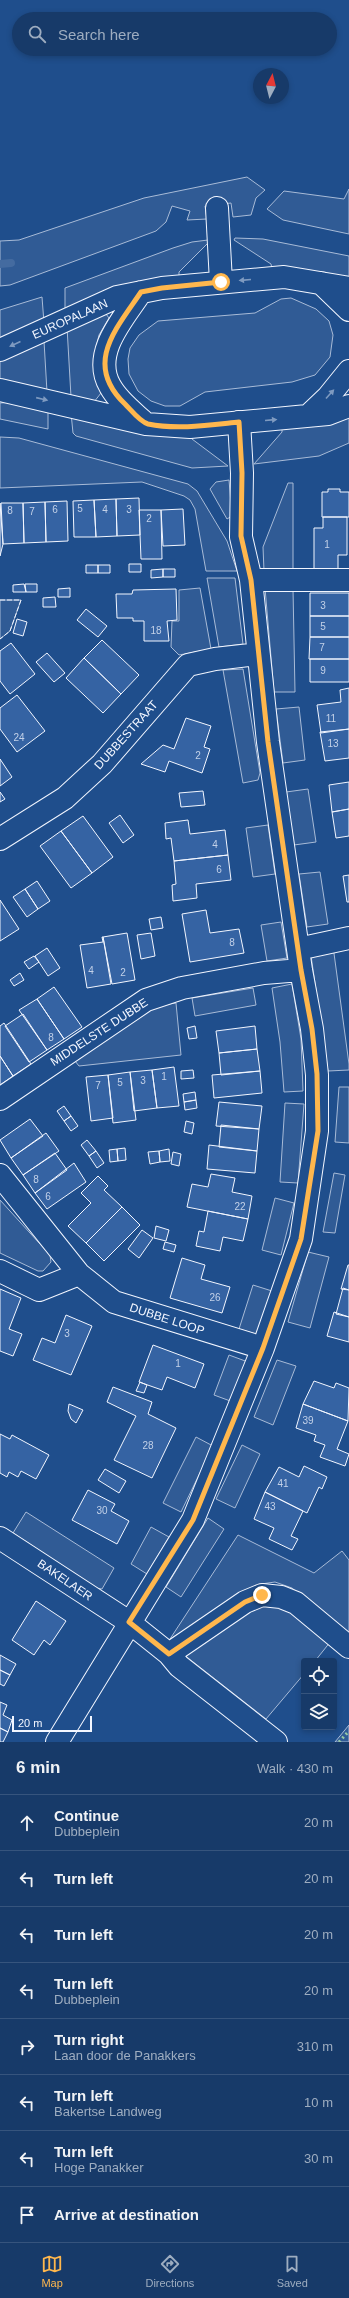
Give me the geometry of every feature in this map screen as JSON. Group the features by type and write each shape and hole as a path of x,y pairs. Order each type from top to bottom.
{"street":[{"path":"217,208 221,282"},
{"name":"EUROPALAAN","path":"0,350 117,297 162,288 284,276 321,282"},
{"path":"321,282 349,288"},
{"path":"321,282 349,310"},
{"path":"141,292 110,340 105,354 104,369 109,384 118,397 146,424"},
{"path":"308,416 328,397 349,370"},
{"path":"1,390 146,424 190,427 328,414 349,406"},
{"path":"57,1742 129,1622 193,1520 263,1348 301,1239 318,1131 317,1074 312,1029 301,970 268,742 251,580 241,536 242,473 239,422"},
{"path":"251,580 349,580"},
{"name":"DUBBESTRAAT","path":"0,839 65,798 102,764 188,665 215,658 258,654"},
{"path":"298,949 349,938"},
{"name":"MIDDELSTE DUBBE","path":"0,1099 146,1000 182,988 264,973 301,970"},
{"name":"DUBBE LOOP","path":"0,1175 79,1274 114,1302 263,1348"},
{"path":"0,1271 39,1290 79,1274"},
{"name":"BAKELAER","path":"0,1538 129,1622 169,1654 179,1666 276,1742"},
{"path":"169,1654 245,1602 262,1595 281,1596 296,1603 349,1647"}],"shaded area":[{"path":"247,177 265,190 256,198 251,215 233,217 231,203 205,206 207,219 187,220 190,211 172,206 166,222 156,231 10,285 0,286 0,241 19,240 144,198"},
{"path":"349,189 349,234 283,220 267,209 284,191 344,199"},
{"path":"235,238 263,239 349,256 349,280 272,269 271,264 234,240"},
{"path":"208,240 209,242 179,272 179,277 131,283 101,293 65,310 65,288 173,248 192,242"},
{"path":"42,297 44,323 0,342 0,310"},
{"path":"291,298 316,309 329,321 333,335 330,357 315,375 292,382 205,392 180,406 165,406 151,401 138,391 129,374 128,359 130,348 139,335 158,321 255,313 281,299"},
{"path":"103,310 109,318 99,335 95,352 96,379 101,393 94,402 71,397 67,327"},
{"path":"44,341 47,392 0,381 0,359"},
{"path":"14,402 48,408 48,429 0,419 0,403"},
{"path":"71,413 192,435 192,439 228,466 192,468 76,436 73,433"},
{"path":"349,417 349,443 319,456 254,464 282,432 282,428"},
{"path":"0,437 19,438 188,484 197,491 227,541 237,571 206,571 195,509 190,500 184,496 142,482 0,488"},
{"path":"229,480 232,516 227,519 210,489 216,482"},
{"path":"288,483 293,483 293,570 264,571 263,547"},
{"path":"207,578 235,578 243,644 219,647"},
{"path":"200,588 211,649 179,655 171,647 172,621 179,621 179,590"},
{"path":"265,588 293,589 295,692 274,692"},
{"path":"0,600 21,600 10,631 0,639"},
{"path":"243,669 260,773 258,780 243,783 223,670"},
{"path":"299,707 305,760 283,763 276,709"},
{"path":"308,789 316,842 294,845 286,792"},
{"path":"268,825 275,874 253,877 246,828"},
{"path":"320,872 328,924 307,927 299,874"},
{"path":"281,922 287,958 267,961 261,925"},
{"path":"333,946 349,1070 328,1071 310,949"},
{"path":"292,984 301,1039 303,1091 284,1092 280,1042 272,988"},
{"path":"253,988 256,1005 195,1016 192,998"},
{"path":"176,1003 181,1055 79,1066 75,1061 153,1006"},
{"path":"339,1087 349,1087 349,1143 335,1142"},
{"path":"285,1103 304,1104 298,1183 280,1182"},
{"path":"334,1173 345,1175 335,1233 323,1232"},
{"path":"275,1198 294,1203 281,1255 262,1250"},
{"path":"0,1200 50,1255 51,1262 43,1271 38,1271 0,1253"},
{"path":"308,1252 329,1257 310,1328 288,1322"},
{"path":"253,1285 272,1291 259,1335 239,1329"},
{"path":"229,1355 248,1362 233,1402 214,1395"},
{"path":"277,1360 296,1366 273,1425 254,1417"},
{"path":"196,1437 213,1446 181,1512 163,1503"},
{"path":"242,1445 260,1454 235,1508 216,1499"},
{"path":"26,1512 114,1568 102,1589 96,1588 13,1533"},
{"path":"208,1518 224,1529 181,1597 166,1587"},
{"path":"151,1527 169,1537 147,1574 131,1564"},
{"path":"238,1535 314,1573 342,1551 349,1560 349,1638 292,1588 275,1582 261,1584 170,1639"},
{"path":"263,1602 281,1604 331,1641 317,1658 301,1658 301,1678 266,1719 183,1654"},
{"path":"349,1725 349,1742 335,1742"}],"building":[{"path":"328,489 340,489 340,492 349,492 349,517 322,517 322,492 328,492"},
{"path":"139,498 140,535 117,536 116,499"},
{"path":"116,499 117,536 96,537 94,500"},
{"path":"94,500 96,537 74,537 73,501"},
{"path":"67,501 68,541 46,542 45,502"},
{"path":"45,502 46,542 24,543 23,503"},
{"path":"0,503 3,544 0,556"},
{"path":"1,503 23,503 24,543 3,544"},
{"path":"183,509 185,545 163,546 161,510"},
{"path":"139,510 161,510 162,559 141,559"},
{"path":"323,517 347,517 347,555 338,555 338,571 314,571 314,528 323,528"},
{"path":"129,564 141,564 141,572 129,572"},
{"path":"86,565 98,565 98,573 86,573"},
{"path":"98,565 110,565 110,573 98,573"},
{"path":"163,569 163,577 151,578 151,570"},
{"path":"163,569 175,569 175,577 163,577"},
{"path":"24,584 26,592 13,592 13,585"},
{"path":"25,584 37,584 37,592 26,592"},
{"path":"70,588 70,597 58,597 58,589"},
{"path":"176,589 177,620 167,621 169,641 144,641 144,621 133,621 133,618 117,618 116,594 132,594 133,590"},
{"path":"310,593 349,593 349,616 310,616"},
{"path":"55,597 56,607 43,607 43,598"},
{"path":"86,609 107,626 98,637 77,620"},
{"path":"310,616 349,616 349,637 310,637"},
{"path":"17,619 27,622 23,636 13,633"},
{"path":"310,637 349,637 349,659 309,659"},
{"path":"102,640 139,675 121,694 84,658"},
{"path":"11,643 35,674 10,694 0,681 0,651"},
{"path":"47,653 65,673 54,682 36,662"},
{"path":"84,658 121,694 103,713 66,678"},
{"path":"310,659 349,659 349,682 310,682"},
{"path":"349,688 349,729 321,733 317,705 341,702 340,690"},
{"path":"17,695 45,731 17,752 0,729 0,708"},
{"path":"186,718 211,726 204,747 210,749 202,773 169,761 165,772 141,764 163,745 174,749"},
{"path":"349,729 349,758 325,761 320,732"},
{"path":"0,759 12,777 0,786"},
{"path":"349,782 349,809 332,812 329,785"},
{"path":"203,791 205,805 181,807 179,793"},
{"path":"0,792 5,799 0,802"},
{"path":"349,809 349,836 336,838 332,812"},
{"path":"120,815 134,835 123,843 109,823"},
{"path":"83,816 113,857 92,873 61,831"},
{"path":"188,820 190,834 225,830 228,855 174,861 171,838 166,839 165,823"},
{"path":"61,831 92,873 71,888 40,846"},
{"path":"228,855 231,880 196,884 197,898 173,901 172,885 176,884 174,861"},
{"path":"349,875 349,902 347,902 343,876"},
{"path":"37,881 50,901 38,909 25,889"},
{"path":"25,889 38,909 27,917 13,897"},
{"path":"0,900 19,929 0,941"},
{"path":"206,910 210,933 239,929 244,953 190,962 182,914"},
{"path":"161,917 163,928 151,930 149,919"},
{"path":"127,933 135,980 112,984 103,937"},
{"path":"151,933 155,956 141,959 137,935"},
{"path":"103,937 111,984 87,988 80,945 103,942"},
{"path":"47,948 60,968 48,976 35,956"},
{"path":"34,956 39,962 29,969 24,962"},
{"path":"20,973 24,980 14,986 10,980"},
{"path":"54,987 82,1027 64,1039 37,999"},
{"path":"37,999 64,1039 47,1050 19,1010"},
{"path":"23,1014 47,1050 29,1062 5,1026"},
{"path":"4,1023 31,1064 13,1076 0,1056 0,1026"},
{"path":"195,1026 197,1038 189,1039 187,1028"},
{"path":"255,1026 257,1049 219,1053 216,1031"},
{"path":"257,1049 260,1071 221,1075 219,1053"},
{"path":"0,1056 13,1076 0,1085"},
{"path":"174,1067 179,1106 157,1108 152,1070"},
{"path":"152,1070 157,1108 134,1111 130,1072"},
{"path":"193,1070 194,1078 181,1079 181,1071"},
{"path":"260,1071 262,1093 214,1098 212,1075"},
{"path":"130,1072 136,1120 113,1123 108,1075"},
{"path":"108,1075 113,1118 91,1121 86,1077"},
{"path":"195,1092 196,1100 184,1102 183,1094"},
{"path":"196,1100 197,1108 185,1110 184,1102"},
{"path":"219,1102 262,1106 259,1129 216,1126"},
{"path":"64,1106 71,1116 64,1121 57,1111"},
{"path":"71,1116 78,1126 71,1131 64,1121"},
{"path":"30,1119 43,1136 11,1158 0,1140"},
{"path":"186,1121 194,1123 192,1134 184,1132"},
{"path":"221,1125 259,1129 257,1151 219,1147"},
{"path":"46,1133 59,1151 23,1175 11,1158"},
{"path":"87,1140 96,1151 89,1156 81,1145"},
{"path":"209,1145 257,1151 255,1173 207,1169"},
{"path":"125,1148 126,1160 118,1161 117,1149"},
{"path":"117,1149 118,1161 110,1162 109,1150"},
{"path":"169,1149 170,1161 160,1162 159,1151"},
{"path":"96,1151 104,1163 97,1168 89,1156"},
{"path":"159,1151 160,1162 150,1164 148,1152"},
{"path":"173,1152 181,1154 179,1166 171,1164"},
{"path":"55,1153 67,1170 35,1193 23,1175"},
{"path":"74,1163 86,1182 47,1209 35,1193"},
{"path":"211,1174 235,1178 232,1192 252,1196 248,1219 187,1207 192,1184 208,1187"},
{"path":"98,1176 108,1186 104,1190 122,1207 86,1243 68,1226 91,1203 81,1193"},
{"path":"122,1207 140,1225 104,1261 86,1243"},
{"path":"208,1211 248,1219 243,1241 223,1237 220,1251 196,1246 199,1231 204,1232"},
{"path":"156,1226 169,1230 166,1241 154,1238"},
{"path":"142,1230 153,1238 139,1258 128,1249"},
{"path":"165,1242 176,1245 174,1252 163,1249"},
{"path":"182,1258 205,1265 201,1279 230,1287 222,1313 170,1298"},
{"path":"349,1265 349,1290 341,1289"},
{"path":"343,1288 349,1290 349,1317 336,1314"},
{"path":"0,1289 21,1298 9,1329 22,1334 13,1356 0,1351"},
{"path":"334,1312 349,1317 349,1342 327,1336"},
{"path":"66,1315 92,1326 71,1375 33,1360 42,1338 55,1343"},
{"path":"153,1345 204,1364 195,1388 167,1377 162,1390 139,1382"},
{"path":"314,1381 334,1388 336,1383 349,1388 348,1421 303,1404"},
{"path":"140,1382 147,1385 144,1393 136,1391"},
{"path":"113,1387 152,1402 148,1414 176,1428 152,1478 114,1460 136,1416 107,1402"},
{"path":"69,1404 83,1410 76,1423 71,1419 68,1411"},
{"path":"303,1404 348,1421 337,1449 349,1454 345,1466 320,1457 325,1445 314,1441 316,1435 296,1428"},
{"path":"0,1434 10,1439 12,1435 49,1455 36,1479 21,1471 18,1477 9,1472 7,1477 0,1473"},
{"path":"304,1466 327,1477 322,1489 319,1487 307,1513 265,1492 279,1467 299,1477"},
{"path":"105,1469 126,1481 119,1493 98,1480"},
{"path":"88,1490 115,1504 111,1511 129,1521 117,1544 72,1520"},
{"path":"265,1492 303,1511 291,1536 298,1539 292,1550 269,1539 274,1528 254,1519"},
{"path":"36,1601 66,1621 50,1645 44,1640 34,1655 12,1640"},
{"path":"0,1655 16,1664 10,1675 0,1670"},
{"path":"0,1670 10,1675 4,1686 0,1684"},
{"path":"0,1702 7,1705 3,1715 12,1720 8,1732 0,1728"},
{"path":"0,1728 8,1732 3,1742 0,1742"}],"waterway":[{"path":"0,264 11,263"}],"hedge":[{"path":"339,1742 349,1731"}],"fence":[{"path":"0,600 21,600 10,631 0,639"}],"route":[{"path":"221,282 162,288 141,292 110,340 105,354 104,369 109,384 118,397 146,424 190,427 239,422 242,473 241,536 251,580 268,742 301,970 312,1029 317,1074 318,1131 301,1239 263,1348 208,1488 193,1520 129,1622 169,1654 245,1602 262,1595"}]}
